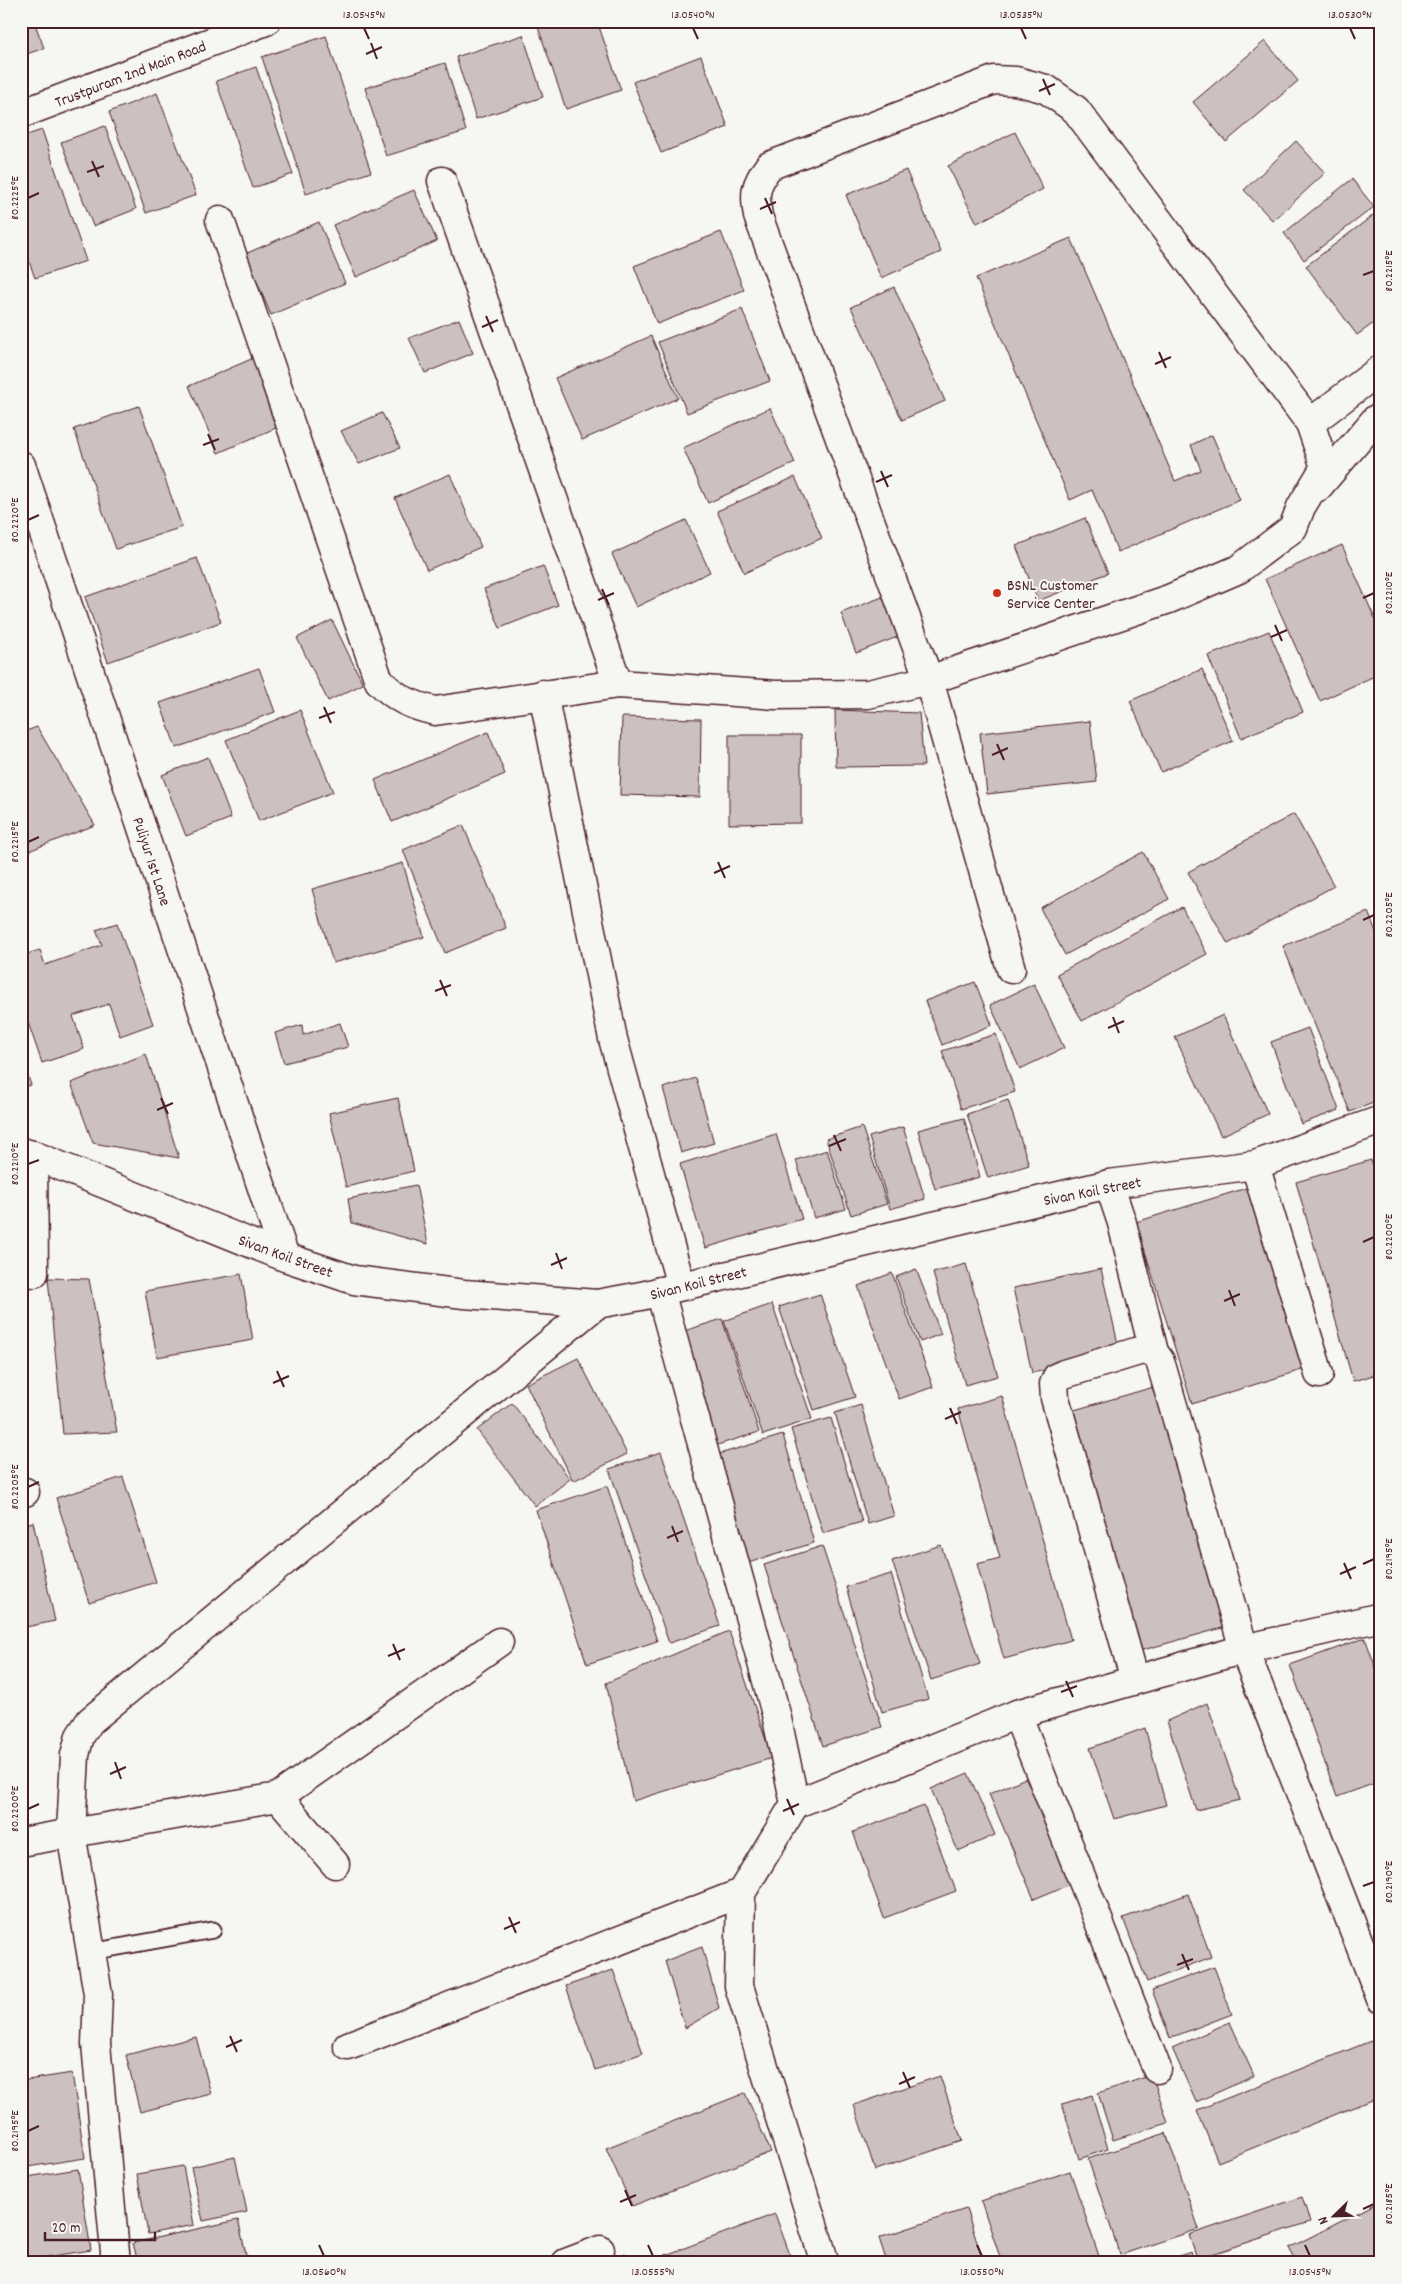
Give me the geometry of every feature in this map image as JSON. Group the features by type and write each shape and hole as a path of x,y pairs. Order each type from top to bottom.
{"street":[{"name":"Trustpuram 2nd Main Road","path":"21,114 266,21"},
{"path":"220,220 379,681 394,696 412,705 435,711 618,684 794,695 868,694 929,680 1169,600 1239,569 1293,528 1301,507 1325,467 1310,423 1076,110 1046,89 1016,81 994,80 769,166 758,182 755,197 758,216 929,680 1011,969"},
{"path":"442,181 618,684"},
{"path":"1310,423 1381,369"},
{"path":"1301,507 1375,420 1381,416"},
{"name":"Puliyur 1st Lane","path":"21,465 284,1257"},
{"path":"543,694 612,1039 670,1288 776,1714 795,1804"},
{"name":"Sivan Koil Street","path":"27,1153 284,1257 354,1280 464,1294 597,1304 641,1296 1109,1184 1255,1165 1381,1120"},
{"path":"27,1153 34,1273"},
{"path":"1255,1165 1319,1374"},
{"path":"1109,1184 1122,1223 1154,1352 1160,1361 1244,1649 1381,1999"},
{"path":"116,2263 96,2044 98,1994 71,1833 75,1755 80,1736 90,1721 597,1304"},
{"path":"1135,1680 1056,1398 1054,1384 1057,1377 1064,1374 1139,1350 1154,1352"},
{"path":"825,2263 739,1986 741,1894 795,1804 1017,1714 1244,1649 1381,1618"},
{"path":"21,1842 278,1797 498,1642"},
{"path":"1017,1714 1157,2069"},
{"path":"278,1797 334,1864"},
{"path":"348,2046 741,1894"},
{"path":"566,2263 600,2250"}],"lane":[{"path":"91,1952 213,1930"}],"building":[{"path":"21,21 34,21 44,48 21,56"},
{"path":"545,21 597,21 621,90 566,109 537,24"},
{"path":"523,35 543,97 476,119 456,57"},
{"path":"326,36 371,172 306,194 262,57"},
{"path":"1265,41 1298,81 1226,142 1193,102"},
{"path":"701,56 728,127 661,153 633,82"},
{"path":"445,63 466,131 386,156 365,88"},
{"path":"256,67 293,174 253,188 216,81"},
{"path":"157,93 196,195 146,213 109,112"},
{"path":"105,126 136,209 93,226 61,142"},
{"path":"42,130 86,261 35,278 21,239 21,137"},
{"path":"1015,132 1043,189 977,223 948,166"},
{"path":"1296,141 1325,173 1273,221 1244,190"},
{"path":"906,170 941,252 881,278 846,195"},
{"path":"1352,179 1374,207 1304,260 1284,233"},
{"path":"414,190 437,241 356,277 333,225"},
{"path":"1379,211 1381,214 1381,318 1357,335 1306,266"},
{"path":"319,222 345,283 271,315 245,254"},
{"path":"721,232 744,290 657,324 634,266"},
{"path":"1071,238 1175,481 1201,470 1191,445 1212,435 1240,500 1118,552 1092,490 1070,500 976,278"},
{"path":"894,287 945,401 902,420 851,307"},
{"path":"742,309 770,381 687,413 658,342"},
{"path":"459,319 473,353 425,373 409,338"},
{"path":"651,336 678,398 582,440 555,378"},
{"path":"256,357 285,424 218,453 189,386"},
{"path":"139,406 182,527 116,549 74,429"},
{"path":"770,408 795,463 708,503 683,448"},
{"path":"382,413 400,448 359,464 341,431"},
{"path":"450,474 481,547 427,570 395,498"},
{"path":"795,477 822,538 744,573 717,511"},
{"path":"1085,518 1108,573 1038,601 1016,546"},
{"path":"686,520 710,572 636,607 612,554"},
{"path":"1342,545 1381,632 1381,673 1320,701 1265,579"},
{"path":"197,558 221,622 108,662 85,597"},
{"path":"543,566 558,605 500,628 484,589"},
{"path":"885,596 900,636 856,653 841,613"},
{"path":"332,620 363,684 328,701 297,638"},
{"path":"1269,631 1303,712 1241,738 1208,656"},
{"path":"259,668 275,712 176,748 160,703"},
{"path":"1202,669 1233,741 1161,772 1130,701"},
{"path":"300,710 333,792 259,821 226,740"},
{"path":"835,710 919,713 924,766 836,767"},
{"path":"622,717 701,719 700,797 620,795"},
{"path":"1090,721 1097,782 987,794 980,733"},
{"path":"37,727 95,825 21,854 21,733"},
{"path":"488,732 505,774 392,822 375,780"},
{"path":"729,735 801,735 801,823 729,824"},
{"path":"208,757 231,818 186,836 162,775"},
{"path":"1294,814 1334,886 1228,944 1188,872"},
{"path":"463,825 506,928 445,953 403,850"},
{"path":"1143,852 1169,899 1065,955 1040,908"},
{"path":"403,863 424,937 333,963 312,889"},
{"path":"1182,907 1207,954 1082,1021 1057,974"},
{"path":"1368,912 1381,944 1381,1100 1350,1112 1283,946"},
{"path":"117,923 153,1024 120,1036 109,1004 73,1016 84,1049 42,1063 21,1002 21,956 40,950 45,965 102,945 96,930"},
{"path":"975,982 992,1025 942,1045 925,1001"},
{"path":"1034,984 1064,1048 1020,1069 990,1005"},
{"path":"1223,1015 1268,1114 1221,1136 1175,1037"},
{"path":"340,1023 348,1047 284,1063 275,1033 302,1025 303,1035"},
{"path":"1308,1028 1339,1110 1301,1124 1271,1042"},
{"path":"996,1034 1015,1092 961,1109 942,1051"},
{"path":"146,1054 179,1158 93,1143 71,1083"},
{"path":"21,1057 31,1085 21,1088"},
{"path":"696,1078 714,1143 681,1153 663,1088"},
{"path":"398,1098 414,1171 346,1187 329,1113"},
{"path":"1008,1100 1029,1165 988,1178 967,1114"},
{"path":"964,1118 980,1177 935,1189 918,1130"},
{"path":"862,1127 887,1204 851,1215 826,1139"},
{"path":"903,1127 925,1199 890,1209 869,1137"},
{"path":"776,1134 802,1219 705,1248 680,1164"},
{"path":"827,1150 846,1209 814,1218 796,1160"},
{"path":"1371,1160 1381,1193 1381,1373 1353,1381 1296,1182"},
{"path":"416,1185 428,1244 352,1223 348,1199"},
{"path":"1253,1186 1308,1368 1192,1404 1136,1222"},
{"path":"966,1264 998,1376 965,1385 933,1273"},
{"path":"916,1269 941,1334 920,1342 896,1277"},
{"path":"1101,1269 1120,1353 1032,1373 1013,1288"},
{"path":"892,1273 933,1387 899,1399 858,1286"},
{"path":"241,1274 253,1340 157,1357 145,1291"},
{"path":"48,1278 89,1279 117,1432 63,1434"},
{"path":"820,1294 855,1397 814,1410 779,1307"},
{"path":"772,1304 812,1419 763,1435 724,1321"},
{"path":"722,1319 759,1432 714,1446 678,1333"},
{"path":"578,1358 627,1454 573,1481 526,1384"},
{"path":"1164,1384 1233,1625 1132,1653 1064,1413"},
{"path":"1002,1396 1071,1640 1004,1659 977,1564 1000,1558 958,1409"},
{"path":"512,1403 570,1479 535,1506 477,1430"},
{"path":"861,1405 894,1516 868,1524 835,1413"},
{"path":"831,1418 862,1522 823,1533 791,1429"},
{"path":"783,1435 814,1543 748,1563 716,1455"},
{"path":"661,1452 720,1626 669,1643 609,1469"},
{"path":"123,1477 156,1582 89,1603 56,1498"},
{"path":"607,1486 657,1641 587,1664 536,1510"},
{"path":"33,1522 55,1621 21,1628 21,1525"},
{"path":"941,1545 980,1664 931,1680 892,1561"},
{"path":"822,1546 882,1727 823,1746 764,1565"},
{"path":"891,1574 928,1699 882,1712 846,1587"},
{"path":"729,1631 772,1758 633,1801 606,1683"},
{"path":"1365,1638 1381,1682 1381,1781 1337,1797 1290,1665"},
{"path":"1207,1703 1240,1800 1196,1810 1167,1721"},
{"path":"1145,1728 1166,1805 1114,1819 1090,1748"},
{"path":"968,1773 995,1835 958,1851 931,1789"},
{"path":"1030,1776 1075,1882 1034,1899 989,1794"},
{"path":"924,1806 956,1891 884,1918 853,1832"},
{"path":"1188,1894 1211,1957 1147,1982 1123,1918"},
{"path":"702,1947 719,2008 685,2028 665,1961"},
{"path":"1214,1967 1232,2014 1170,2038 1152,1990"},
{"path":"613,1970 643,2053 595,2070 566,1986"},
{"path":"1230,2022 1254,2076 1196,2102 1172,2048"},
{"path":"196,2037 211,2094 140,2112 126,2055"},
{"path":"1381,2037 1381,2096 1218,2162 1197,2110"},
{"path":"72,2073 85,2158 21,2168 21,2081"},
{"path":"1152,2075 1168,2123 1113,2140 1098,2093"},
{"path":"940,2076 962,2141 875,2170 854,2105"},
{"path":"745,2093 771,2152 632,2206 606,2148"},
{"path":"1092,2095 1108,2149 1079,2159 1062,2104"},
{"path":"1166,2133 1199,2229 1120,2255 1088,2159"},
{"path":"235,2157 247,2212 203,2221 191,2167"},
{"path":"183,2166 194,2225 148,2234 137,2174"},
{"path":"78,2169 91,2250 21,2261 21,2178"},
{"path":"1070,2171 1100,2259 1087,2263 1002,2263 981,2201"},
{"path":"1302,2197 1310,2222 1197,2259 1189,2235"},
{"path":"1381,2201 1381,2252 1353,2263 1297,2263 1289,2248"},
{"path":"966,2209 984,2263 887,2263 879,2238"},
{"path":"775,2214 793,2263 665,2263 663,2256"},
{"path":"238,2220 248,2263 138,2263 133,2243"},
{"path":"1191,2252 1194,2263 1157,2263"},
{"path":"625,2253 630,2263 602,2263"}],"place":[{"name":"BSNL Customer Service Center","path":"997,593"}]}
